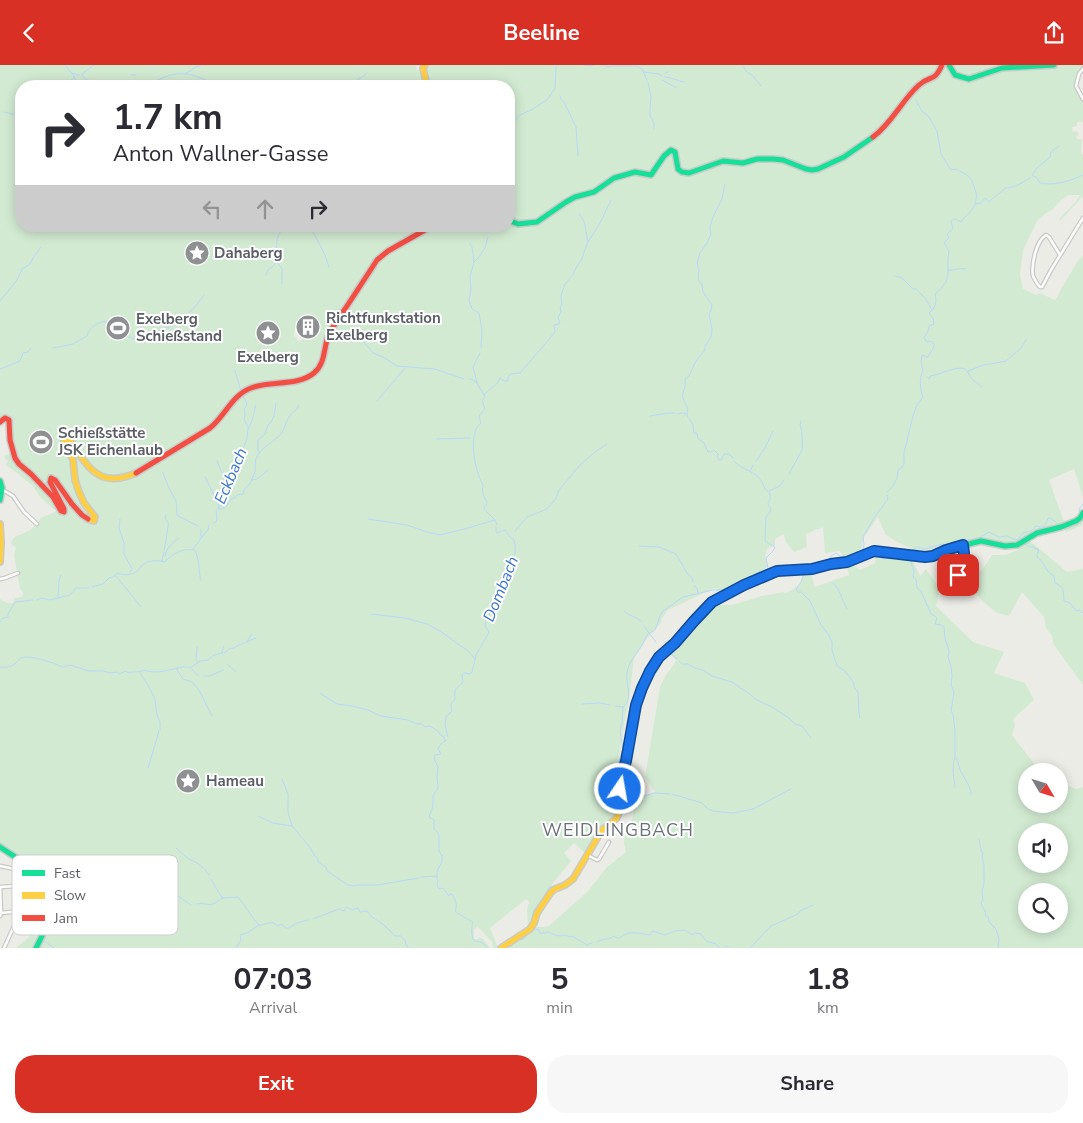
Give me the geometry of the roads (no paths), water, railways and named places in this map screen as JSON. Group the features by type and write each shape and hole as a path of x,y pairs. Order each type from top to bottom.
{"main road":[{"path":"425,65 423,68 426,80"},
{"path":"515,223 518,224 542,219 568,201 594,192 614,178 635,172 651,175 661,159 671,150 675,153 678,169 684,173 725,161 743,163 757,159 781,160 808,170 818,169 844,157 876,135 885,127 918,86 936,77 942,65"},
{"path":"949,65 956,75 969,79 1002,68 1054,65"},
{"path":"2,420 8,419 10,422 11,444 16,460 53,497 61,511 64,512 64,509 50,481 52,478 78,512 92,521 95,520 79,492 73,460 64,441 65,438 67,437 70,440 96,475 110,479 122,478 140,471 218,422 238,395 249,387 292,381 309,376 322,366 329,334 377,260 422,232"},
{"path":"0,481 3,489 0,500"},
{"path":"501,948 530,929 536,913 551,892 573,879 602,830 618,816 620,809 620,778 626,761 636,705 642,688 659,657 675,643 710,604 744,585 775,572 812,569 847,562 871,552 928,557 963,545 982,541 1005,546 1017,545 1037,533 1076,521 1080,519 1083,513"},
{"path":"0,524 0,562"},
{"path":"0,847 12,856"},
{"path":"36,948 42,935"}],"street":[{"path":"1083,69 1079,74 1076,86 1083,99"},
{"path":"1060,255 1049,237 1046,235 1043,237 1036,251 1033,268 1034,279 1041,287 1083,219"},
{"path":"3,489 12,496 24,512 37,524"},
{"path":"953,583 965,562 963,545"},
{"path":"965,562 976,566"},
{"path":"0,579 18,573"},
{"path":"587,855 597,860 599,859 609,842"},
{"path":"9,868 10,862"},
{"path":"0,866 12,869"},
{"path":"0,887 0,914"},
{"path":"4,948 12,930"}],"waterway":[{"path":"65,65 75,80"},
{"path":"82,74 94,65"},
{"path":"185,74 201,65"},
{"path":"515,120 520,115 548,99 555,88 556,65"},
{"path":"584,65 594,65"},
{"path":"603,65 608,67 636,66 642,69 647,80"},
{"path":"742,65 761,86"},
{"path":"644,72 662,76"},
{"path":"72,73 80,75"},
{"path":"357,80 367,73"},
{"path":"82,74 88,80"},
{"path":"158,80 179,74 192,75 205,80"},
{"path":"131,75 136,75"},
{"path":"665,77 684,82"},
{"path":"662,80 677,88"},
{"path":"648,83 651,96 650,115 654,123 654,129"},
{"path":"560,96 576,127 578,156"},
{"path":"916,100 937,131 941,154 951,170 956,169 972,180 977,196 975,203"},
{"path":"4,112 15,115"},
{"path":"1033,174 1050,157 1051,152 1059,146"},
{"path":"1032,175 1040,183 1051,184 1068,181 1083,175"},
{"path":"887,492 892,488 898,470 904,464 904,453 913,416 917,405 923,397 920,384 923,371 922,355 928,357 934,344 931,341 927,342 924,338 929,326 934,324 933,318 929,313 935,305 935,294 947,279 949,251 944,243 949,238 947,234 953,229 951,221 955,219 961,222 975,204 981,203 985,198 989,202 1005,188 1015,186 1030,178"},
{"path":"725,184 722,199 710,227 711,234 700,253 697,263 699,281 703,292 712,305 709,314 712,329 711,337 689,376 685,379 683,399 688,408 687,416 693,425 694,433 697,433 698,439 704,443 708,452 714,450 718,454 719,460 721,460 724,454 729,454 733,458"},
{"path":"486,506 487,502 477,471 473,444 474,435 481,423 479,416 485,409 484,395 497,384 500,378 508,381 510,374 520,373 555,332 554,325 560,322 558,318 562,304 561,295 565,284 573,275 582,259 588,242 611,200"},
{"path":"579,214 585,224 588,241"},
{"path":"266,275 277,259 277,242 280,232"},
{"path":"313,232 329,267"},
{"path":"481,348 482,331 479,313 472,309 469,300 471,290 470,277 474,262 485,248 488,237"},
{"path":"470,244 474,262"},
{"path":"0,301 17,280 22,269 30,264 41,247"},
{"path":"277,262 282,269 282,284"},
{"path":"948,270 966,269"},
{"path":"895,276 902,278 913,289 916,289 925,298 932,310"},
{"path":"128,337 133,339 141,338 176,324 195,307 204,295"},
{"path":"53,348 73,344 87,336 90,329 96,325 110,321"},
{"path":"358,335 373,353 397,366 435,369 464,379"},
{"path":"968,371 983,365 1006,361 1021,348 1026,340"},
{"path":"0,369 20,361 23,353 28,352 31,348"},
{"path":"480,353 473,367 477,383 484,395"},
{"path":"377,401 405,368"},
{"path":"927,377 929,379 930,376 962,368 982,387"},
{"name":"Eckbach","path":"235,370 241,391"},
{"path":"469,379 477,383"},
{"name":"Eckbach","path":"242,394 247,404 244,410 244,419 248,427"},
{"path":"260,453 258,451 258,440 265,434 268,425 272,421 276,403"},
{"name":"Eckbach","path":"213,523 216,522 216,511 223,503 223,496 243,454 248,429 256,405"},
{"path":"219,509 225,507 237,495 243,494 255,472 257,455 280,435 289,417 299,405"},
{"path":"650,416 675,413"},
{"path":"677,414 686,414"},
{"path":"789,474 802,450 801,421"},
{"path":"756,461 773,431"},
{"path":"437,439 470,438"},
{"path":"515,531 527,517 547,509 555,500 559,490 579,466 607,444"},
{"path":"217,461 221,471 229,479"},
{"path":"734,461 740,467 759,478 770,494 768,504 771,509 766,517 765,540 775,547 766,558 768,568"},
{"path":"750,471 753,465"},
{"path":"252,480 257,479 268,470"},
{"path":"163,473 176,501 178,516 198,526"},
{"path":"205,477 219,508"},
{"path":"769,491 780,486 784,480"},
{"path":"862,552 864,545 863,537 888,499 887,495"},
{"name":"WEIDLINGBACH","path":"1080,515 1079,509 1083,504"},
{"path":"484,506 484,509 495,520 497,525"},
{"path":"164,550 168,524 165,518 166,515"},
{"name":"WEIDLINGBACH","path":"907,553 918,547 925,549 942,544 953,545 962,539 975,540 989,532 999,537 1007,536 1017,540 1023,533 1031,531 1036,526 1044,526 1048,518 1056,522"},
{"path":"120,519 119,528 124,543 124,554 132,569 130,572"},
{"path":"368,519 407,525 440,535 495,520"},
{"name":"Eckbach","path":"92,587 103,584 118,573 129,575 136,572 146,563 154,561 164,562 180,551 192,550 208,530 209,525"},
{"name":"Dombach","path":"448,737 445,725 446,717 452,711 451,704 455,699 455,690 463,682 462,675 472,672 476,655 489,632 485,626 486,620 499,598 500,587 505,580 505,568 514,556 514,540 505,530 497,533 496,527"},
{"name":"Eckbach","path":"201,529 201,538"},
{"path":"165,556 170,546 179,538"},
{"path":"1024,543 1039,550 1037,557 1054,576 1055,583 1062,588 1064,601 1070,603 1076,611 1080,610 1083,613"},
{"path":"639,546 659,547 676,554 693,582"},
{"path":"194,549 201,581"},
{"name":"WEIDLINGBACH","path":"827,564 831,556 836,553 847,559 868,550 871,552"},
{"path":"162,561 164,552"},
{"name":"WEIDLINGBACH","path":"874,554 885,559 891,556 898,558 902,556"},
{"path":"908,556 914,570 913,577 916,579 917,588 921,591 931,614 937,618 935,624 944,627 949,651 948,657 952,676 951,685 954,692 951,711 955,731 953,768 955,787"},
{"name":"WEIDLINGBACH","path":"801,568 814,564 821,565"},
{"name":"WEIDLINGBACH","path":"617,811 617,767 623,749 620,731 623,707 629,695 628,669 647,635 655,630 663,611 683,597 713,590 722,590 747,581 758,572 768,569 789,568"},
{"path":"804,574 796,589 810,601 821,625 832,642 832,650 837,666 845,671 854,683 854,687 858,692 860,718"},
{"path":"58,598 61,575"},
{"path":"116,576 141,607"},
{"path":"833,583 847,609"},
{"path":"694,586 697,588 698,594"},
{"name":"Eckbach","path":"37,600 41,598 50,600 70,595 76,588 89,588"},
{"name":"Eckbach","path":"0,622 3,618 8,617 15,602 33,600"},
{"path":"624,611 642,622"},
{"path":"371,614 405,618 427,624 468,651 475,659"},
{"name":"WEIDLINGBACH","path":"644,626 656,642"},
{"path":"247,641 252,634"},
{"path":"0,667 9,667 21,658 29,657 48,661 62,667 70,665 89,671 117,672 120,674 125,671 129,673 144,670 160,672 182,667 190,668 200,661 208,660 214,655 226,652 256,638"},
{"path":"222,652 224,646"},
{"path":"197,647 196,660 198,663"},
{"path":"671,654 677,659"},
{"path":"679,661 682,664 688,664 703,670 712,676 732,682 755,699 772,707 795,724 802,726 811,738"},
{"path":"227,664 236,672"},
{"path":"177,668 183,679 192,682 199,690 212,716"},
{"path":"192,669 198,676"},
{"path":"204,676 210,676 223,670"},
{"path":"140,673 155,699 160,730"},
{"path":"320,693 337,704 368,710 381,716 408,720 422,724 425,727 430,726 439,732 445,741"},
{"path":"582,704 600,703 610,705"},
{"path":"615,706 623,707"},
{"path":"148,768 159,731"},
{"name":"Dombach","path":"437,878 437,871 442,862 442,856 439,851 438,833 434,829 434,820 429,817 433,806 433,796 438,788 438,767 434,759 435,755 441,754 438,749 446,740"},
{"path":"956,758 959,768 970,788 971,795"},
{"path":"282,779 288,794 288,812 292,826"},
{"path":"672,794 702,803 713,811 733,813 753,809 791,789"},
{"path":"623,795 641,797 654,793 670,794"},
{"path":"258,816 273,823 292,826 309,846 318,862 326,867 327,871 348,885 377,885 419,878"},
{"name":"WEIDLINGBACH","path":"583,858 596,834 607,823"},
{"path":"979,839 984,865 983,901 981,902 986,913 985,915 996,929 999,939 998,948"},
{"path":"176,848 187,858 205,869 209,875"},
{"path":"0,850 12,858"},
{"path":"421,877 437,876"},
{"path":"211,879 223,898 238,897 259,925 271,923 278,926 282,924 289,928 297,923 308,920"},
{"name":"Dombach","path":"437,879 439,889 443,888 449,896 452,894 456,904 455,911 473,922 472,937 474,941 482,943 487,948"},
{"name":"WEIDLINGBACH","path":"531,924 534,910 546,895 549,887 560,885"},
{"path":"178,896 191,905"},
{"path":"197,904 211,904 223,898"},
{"path":"750,948 771,926 813,905"},
{"path":"313,919 339,909 344,911 347,907 352,910 358,908 360,912 367,911 395,936 401,936 409,948"},
{"path":"236,948 241,940 240,935 259,925"},
{"path":"530,931 536,929 540,933 548,932 558,936 572,936 587,945 592,943"},
{"path":"597,942 614,936 619,938 629,933 650,935 653,931 665,935 685,930 692,935 695,933 701,934 706,941 716,944 720,948"},
{"name":"WEIDLINGBACH","path":"516,940 524,939 528,932"},
{"path":"43,940 54,948"},
{"name":"WEIDLINGBACH","path":"511,944 512,948"},
{"path":"723,948 726,946 729,948"}],"place":[{"name":"Dahaberg","path":"197,253"},
{"name":"Richtfunkstation Exelberg","path":"308,327"},
{"name":"Exelberg Schießstand","path":"118,328"},
{"name":"Exelberg","path":"268,333"},
{"name":"Schießstätte JSK Eichenlaub","path":"41,442"},
{"name":"Hameau","path":"188,781"}],"district":[{"name":"WEIDLINGBACH","path":"618,830"}]}
